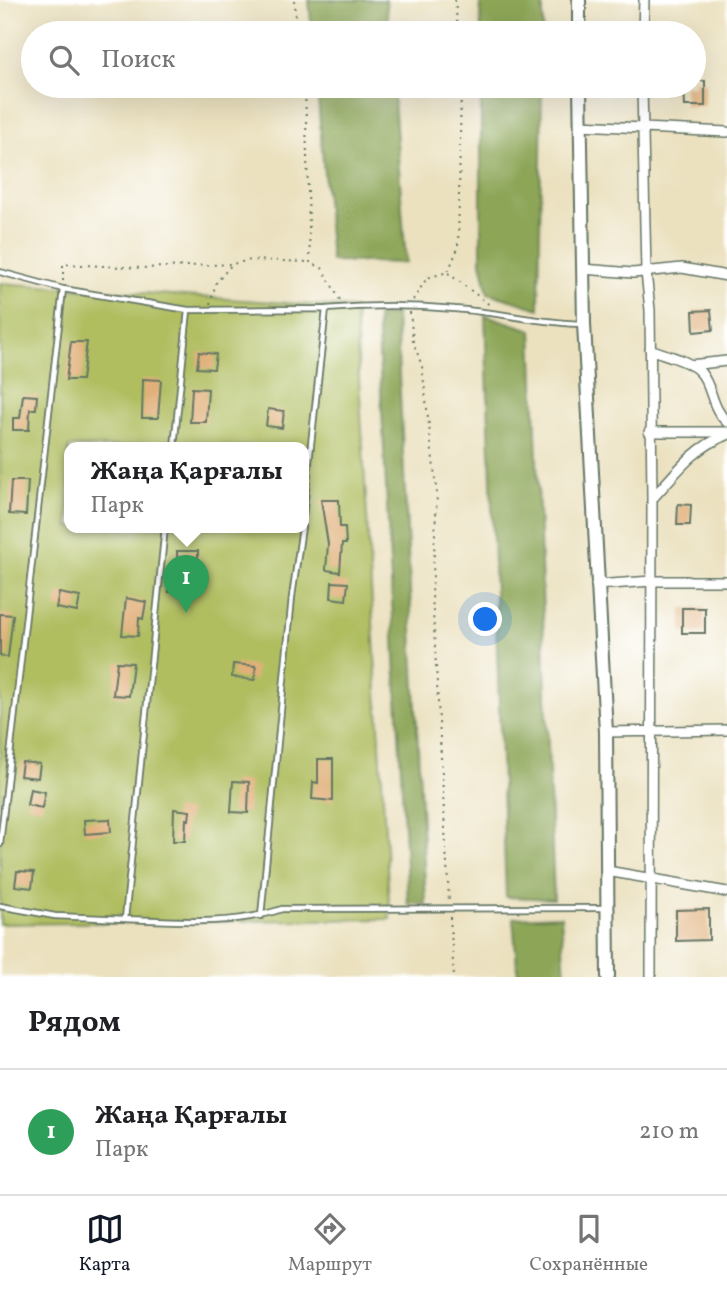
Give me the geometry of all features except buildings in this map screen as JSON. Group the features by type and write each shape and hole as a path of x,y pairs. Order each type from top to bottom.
{"main road":[{"path":"579,0 579,21"},
{"path":"580,98 584,324 606,732 607,871 610,908 608,977"}],"street":[{"path":"643,21 644,0"},
{"path":"642,98 652,499 651,730 654,880 651,977"},
{"path":"580,125 727,132"},
{"path":"583,269 646,272 682,268 727,276"},
{"path":"649,349 690,365 701,373 713,406 725,417"},
{"path":"690,365 727,362"},
{"path":"649,432 727,434"},
{"path":"652,499 690,456 727,434"},
{"path":"596,585 652,581 727,581"},
{"path":"606,732 727,730"},
{"path":"607,871 727,892"}],"lane":[{"path":"0,272 63,289 188,310 409,307 454,309 540,323 584,324"},
{"path":"0,844 63,289"},
{"path":"309,462 326,309"},
{"path":"175,442 188,310"},
{"path":"125,919 165,533"},
{"path":"261,916 292,597 301,533"},
{"path":"0,906 55,916 202,921 261,916 282,909 450,911 610,908"}],"path":[{"path":"294,0 297,21"},
{"path":"456,0 457,21"},
{"path":"305,98 310,262"},
{"path":"454,977 432,594 437,494 422,366 413,341 409,307 419,286 427,278 447,272 458,248 461,98"},
{"path":"63,289 64,264 144,268 232,264 251,260 310,262 322,268 342,307"},
{"path":"208,309 216,284 232,264"},
{"path":"447,272 501,315"}],"green space":[{"path":"309,0 386,0 388,21 311,21"},
{"path":"480,0 543,0 543,21 481,21"},
{"path":"318,98 394,98 406,263 331,261"},
{"path":"481,98 542,98 539,309 488,293 481,262"},
{"path":"0,283 355,308 390,919 0,924"},
{"path":"396,315 426,904 408,904 377,316"},
{"path":"485,315 532,330 554,899 506,897"},
{"path":"561,916 565,977 518,977 513,918"}],"place":[{"name":"Жаңа Қарғалы","path":"186,613"}]}
